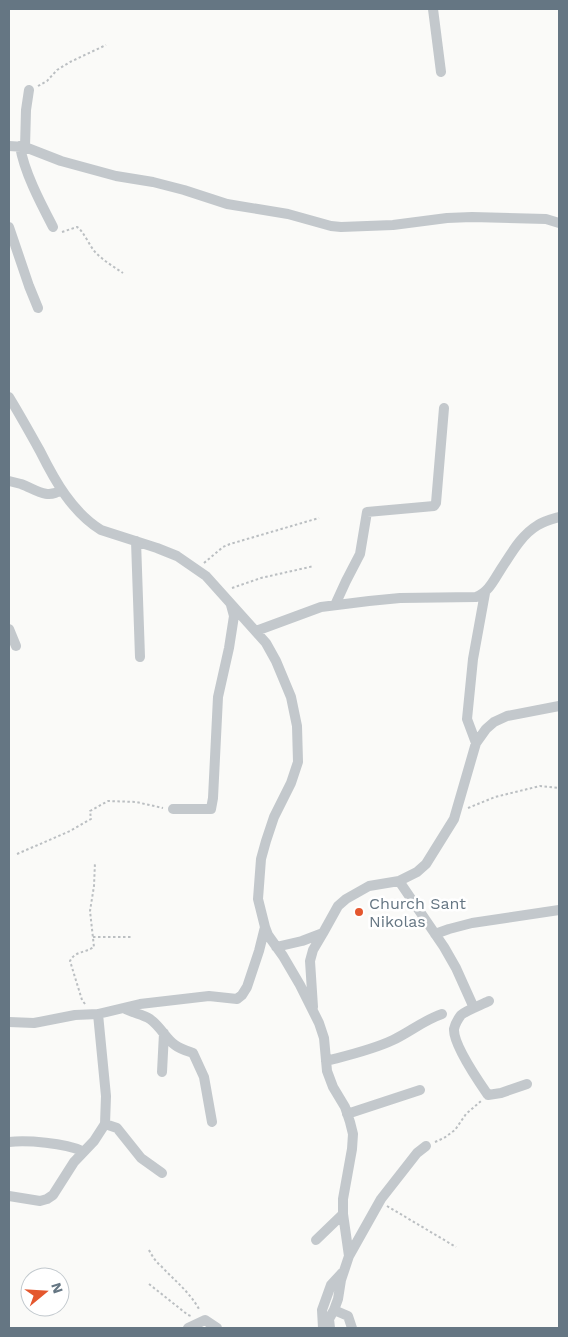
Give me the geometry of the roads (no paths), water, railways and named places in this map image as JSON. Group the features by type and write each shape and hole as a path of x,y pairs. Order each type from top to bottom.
{"street":[{"path":"434,9 441,72"},
{"path":"29,90 22,157 42,206 53,227"},
{"path":"9,146 23,146 61,161 169,186 227,204 288,214 331,226 393,225 447,218 472,217 546,218 559,223"},
{"path":"9,227 38,308"},
{"path":"9,397 61,490 72,504 101,530 177,556 206,576 256,631 272,652 285,680 294,711 298,762 291,783 274,817 261,859 258,899 265,927 313,1010 324,1038 326,1061 333,1087 345,1107 350,1122 353,1134 352,1149 343,1199 343,1214 349,1256"},
{"path":"335,605 360,554 367,512 422,508 434,506 436,503 444,408"},
{"path":"9,480 43,494 52,494 61,490"},
{"path":"476,743 467,719 473,659 485,593 521,540 537,525 559,517"},
{"path":"136,541 140,657"},
{"path":"256,631 320,607 400,598 476,597 485,593"},
{"path":"173,809 211,809 218,697 234,616 231,604"},
{"path":"9,629 16,646"},
{"path":"313,1010 310,961 313,950 338,906 355,893 369,886 400,881 417,872 426,864 454,819 476,743 494,722 507,716 559,706"},
{"path":"400,881 444,947 456,968 474,1008"},
{"path":"435,934 472,923 559,910"},
{"path":"9,1022 34,1023 75,1015 94,1014 140,1004 209,996 237,999 247,987 265,927"},
{"path":"276,947 323,934"},
{"path":"489,1001 462,1015 456,1022 454,1030 457,1042 488,1095 501,1093 527,1084"},
{"path":"124,1008 149,1019 176,1046 193,1053 204,1077 212,1122"},
{"path":"9,1196 40,1201 47,1200 53,1195 67,1172 94,1141 105,1124 106,1096 94,1014"},
{"path":"326,1061 378,1047 442,1014"},
{"path":"162,1072 164,1032"},
{"path":"347,1114 420,1090"},
{"path":"105,1124 117,1128 141,1158 162,1172"},
{"path":"9,1142 63,1145 74,1147 82,1151 82,1154"},
{"path":"330,1328 329,1319 334,1310 343,1271 349,1256 379,1202 417,1153 426,1146"},
{"path":"316,1240 343,1214"},
{"path":"323,1328 322,1310 331,1285 343,1271"},
{"path":"334,1310 348,1316 352,1328"},
{"path":"188,1328 205,1320 217,1328"}],"place":[{"name":"Church Sant Nikolas","path":"359,912"}]}
